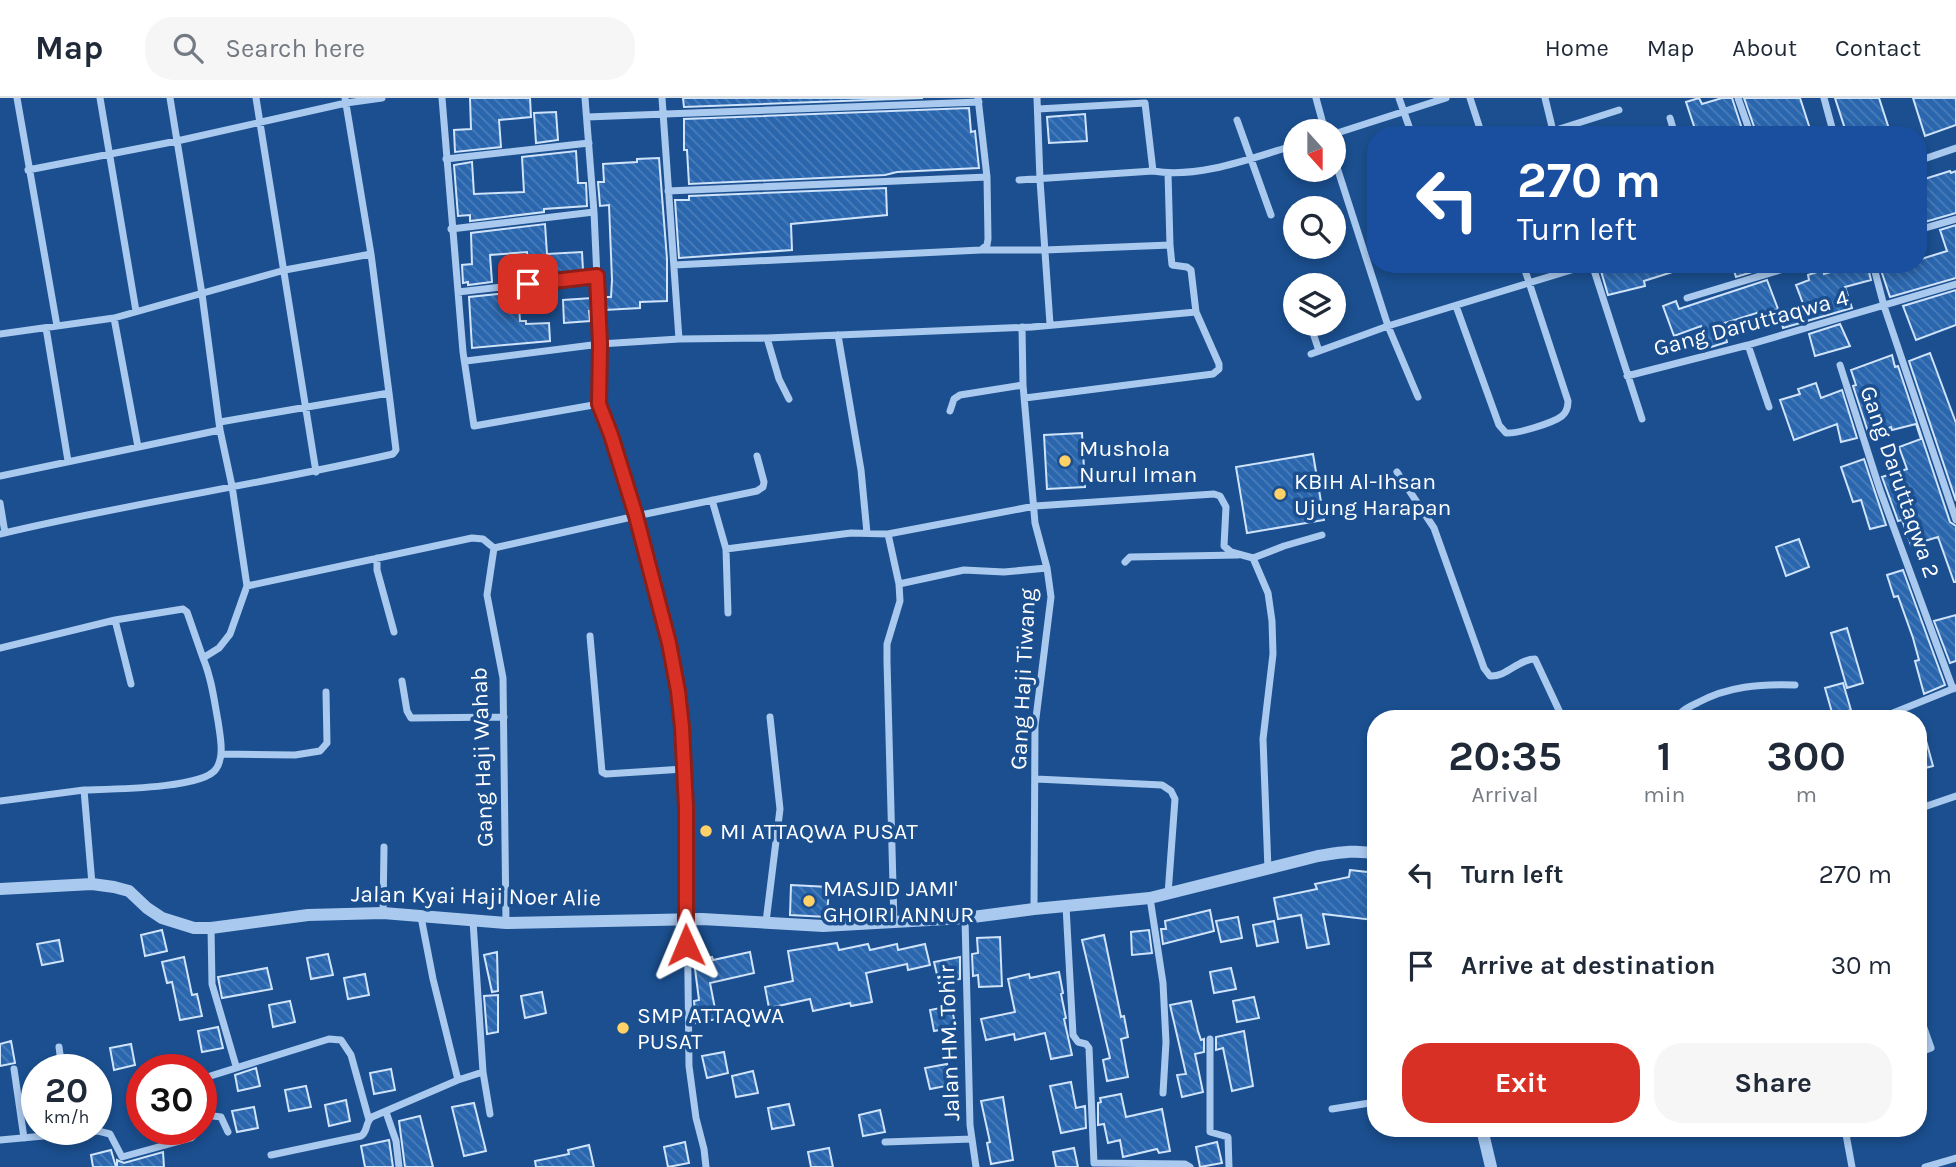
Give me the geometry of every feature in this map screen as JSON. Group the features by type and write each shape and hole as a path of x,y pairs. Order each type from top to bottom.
{"street":[{"path":"17,98 57,326"},
{"path":"100,98 136,311"},
{"path":"170,98 247,586 230,634 219,648 203,658"},
{"path":"256,98 316,472"},
{"path":"28,170 260,123 345,101 382,98"},
{"path":"442,98 451,229 471,416 476,427 599,404"},
{"path":"585,98 597,276 599,404 636,516 669,643 682,727 688,1066 706,1167"},
{"path":"662,98 679,339"},
{"path":"1037,98 1050,324"},
{"path":"1316,98 1322,119"},
{"path":"1399,98 1409,126"},
{"path":"1346,130 1446,98"},
{"path":"1470,98 1479,126"},
{"path":"1545,98 1551,126"},
{"path":"1738,98 1748,126"},
{"path":"1824,98 1832,126"},
{"path":"587,117 979,100 987,177 989,239 987,246 981,250"},
{"path":"1038,109 1145,100 1153,171"},
{"path":"0,503 2,534 232,486 316,472 396,452 371,254 345,101"},
{"path":"1573,126 1619,110"},
{"path":"1670,118 1672,126"},
{"path":"1237,120 1271,215"},
{"path":"446,159 589,143"},
{"path":"1019,180 1153,171 1168,173 1212,168 1283,148"},
{"path":"1927,158 1956,148"},
{"path":"1025,398 1217,372 1219,364 1196,312 1191,270 1172,265 1168,173"},
{"path":"668,191 987,177"},
{"path":"1342,182 1367,261"},
{"path":"451,229 594,212"},
{"path":"1927,227 1956,219"},
{"path":"674,265 981,250 1170,245"},
{"path":"0,334 114,318 285,270 371,254"},
{"path":"1371,273 1388,326 1418,397"},
{"path":"1455,306 1499,425 1506,433 1514,434 1561,417 1568,408 1569,401 1526,273"},
{"path":"1312,336 1315,353 1388,326 1565,273"},
{"path":"1595,273 1642,419"},
{"path":"1687,298 1770,273"},
{"path":"1875,273 1956,520"},
{"path":"458,292 597,276"},
{"name":"Gang Daruttaqwa 4","path":"1628,376 1748,345 1956,284"},
{"path":"466,361 600,344 1022,327 1196,312"},
{"path":"114,318 138,447"},
{"name":"Gang Haji Tiwang","path":"1022,327 1023,385 1035,523 1047,568 1051,597 1036,710 1034,909"},
{"path":"46,328 68,461"},
{"path":"838,335 861,470 867,533"},
{"path":"767,338 779,379 789,399"},
{"path":"1748,345 1769,407"},
{"name":"Gang Daruttaqwa 2","path":"1840,365 1880,490 1954,689"},
{"path":"950,411 954,399 960,395 1023,385"},
{"path":"0,476 138,447 307,405 389,393"},
{"path":"247,586 479,537 495,548 757,491 763,487 764,482 757,456"},
{"path":"1397,472 1434,528 1484,668 1490,676 1498,677 1527,659 1535,659 1559,710"},
{"path":"726,549 851,533 888,534 1035,506 1213,494 1220,496 1226,507 1224,546 1231,552 1249,556"},
{"path":"712,500 726,549 728,613"},
{"path":"888,534 900,601 887,644 894,923"},
{"path":"1125,562 1130,557 1249,556 1322,535"},
{"name":"Gang Haji Wahab","path":"495,548 487,595 503,678 506,923"},
{"path":"1249,556 1268,593 1272,621 1273,654 1263,739 1268,870"},
{"path":"377,558 377,570 394,632"},
{"path":"899,584 964,570 1004,572 1047,568"},
{"path":"0,648 115,620 185,610 210,674 221,754 217,768 209,776 198,779 153,787 84,790 0,801"},
{"path":"115,620 131,684"},
{"path":"590,636 601,772 606,774 684,769"},
{"path":"402,681 407,711 411,718 504,717"},
{"path":"1685,710 1734,687 1795,685"},
{"path":"1901,710 1954,689"},
{"path":"221,754 295,755 320,751 327,743 326,692"},
{"path":"766,922 780,809 771,717"},
{"path":"1036,779 1168,787 1175,799 1168,895"},
{"path":"84,790 92,884"},
{"path":"1927,806 1956,796"},
{"path":"383,913 384,847"},
{"name":"Jalan Kyai Haji Noer Alie","path":"0,890 92,884 129,891 162,918 194,928 307,915 383,913 506,923 686,920 823,926 965,918 1150,898 1318,856 1344,852 1367,853"},
{"path":"1150,898 1163,983 1166,1042 1163,1093"},
{"path":"1066,906 1073,1035 1078,1042 1089,1048 1093,1165 1185,1164 1190,1167"},
{"path":"421,917 458,1080"},
{"name":"Jalan HM. Tohir","path":"965,918 972,1139 976,1167"},
{"path":"474,921 483,1072 490,1114"},
{"path":"211,928 212,984 236,1066"},
{"path":"217,1073 329,1039 341,1040 351,1055 369,1120 365,1134 271,1155"},
{"path":"1210,1039 1210,1132 1228,1137 1229,1167"},
{"path":"59,1047 60,1054"},
{"path":"14,1069 21,1117"},
{"path":"369,1120 458,1080 483,1072"},
{"path":"1332,1110 1367,1104"},
{"path":"386,1112 396,1141 399,1167"},
{"path":"217,1117 221,1118 228,1132"},
{"path":"112,1137 124,1167"},
{"path":"1484,1137 1491,1167"},
{"path":"1846,1137 1852,1167"},
{"path":"0,1140 21,1138"},
{"path":"886,1142 972,1139"},
{"path":"122,1157 168,1145"},
{"path":"1925,1167 1956,1158"}],"building":[{"path":"470,98 530,98 531,117 499,120 501,147 455,152 454,130 471,129"},
{"path":"683,98 923,98 684,107"},
{"path":"1699,98 1702,104 1732,98 1741,126 1694,126 1686,102"},
{"path":"1744,98 1800,98 1809,126 1754,126"},
{"path":"1835,98 1879,98 1888,126 1844,126"},
{"path":"1913,98 1956,98 1956,125 1927,135 1927,126 1922,126"},
{"path":"969,108 971,132 975,131 979,168 689,184 687,150 684,150 684,119"},
{"path":"556,112 558,140 536,143 534,113"},
{"path":"1085,114 1087,141 1049,143 1047,117"},
{"path":"576,151 578,183 586,183 587,206 544,209 544,212 470,221 470,215 458,216 454,165 472,162 474,194 524,192 522,157"},
{"path":"659,158 667,259 667,301 640,302 640,308 605,310 604,297 611,297 612,280 609,205 600,206 598,182 604,182 603,164"},
{"path":"1956,171 1956,213 1927,221 1927,178"},
{"path":"886,188 887,215 791,224 792,250 679,258 675,200 689,200 689,196"},
{"path":"545,224 547,254 582,252 583,271 529,278 527,252 490,255 492,282 468,285 468,282 463,283 462,265 472,264 471,233"},
{"path":"1956,225 1956,278 1890,297 1882,273 1927,273 1927,257 1947,251 1940,230"},
{"path":"1602,273 1669,273 1644,281 1645,286 1608,295"},
{"path":"1869,273 1871,280 1845,287 1852,308 1783,328 1779,311 1804,306 1796,285 1809,280 1808,275"},
{"path":"1767,280 1778,309 1722,324 1727,342 1708,348 1701,326 1674,336 1663,306 1676,301 1679,309"},
{"path":"1956,290 1956,325 1916,340 1903,306"},
{"path":"518,292 520,321 526,321 526,324 549,323 550,341 472,348 469,297"},
{"path":"592,298 590,321 564,323 563,300"},
{"path":"1840,324 1850,346 1815,356 1809,334"},
{"path":"1930,353 1956,423 1956,501 1909,361"},
{"path":"1892,355 1895,367 1898,366 1950,522 1956,526 1956,582 1938,537 1911,545 1902,520 1898,521 1882,477 1907,469 1899,447 1921,439 1916,424 1892,430 1891,427 1869,435 1853,386 1856,385 1851,370"},
{"path":"1816,383 1821,398 1842,390 1857,438 1841,442 1837,424 1794,440 1780,400 1800,394 1798,389"},
{"name":"Mushola Nurul Iman","path":"1082,433 1085,487 1047,489 1044,435"},
{"name":"KBIH Al-Ihsan Ujung Harapan","path":"1313,454 1324,520 1247,533 1236,467"},
{"path":"1864,459 1886,525 1870,529 1861,500 1853,502 1841,467"},
{"path":"1799,539 1809,567 1786,576 1776,547"},
{"path":"1903,570 1945,685 1924,694 1915,661 1919,660 1913,638 1898,596 1894,597 1887,575"},
{"path":"1956,615 1956,661 1950,663 1934,621"},
{"path":"1847,628 1863,683 1847,688 1831,633"},
{"path":"1843,683 1851,710 1831,710 1825,688"},
{"path":"1927,744 1933,766 1927,768"},
{"path":"1350,870 1367,872 1367,919 1323,914 1329,944 1307,948 1301,915 1278,919 1274,898 1317,889 1315,884 1349,877"},
{"name":"MASJID JAMI' GHOIRI ANNUR","path":"791,885 829,887 827,917 790,915"},
{"path":"1210,910 1214,931 1163,944 1161,929 1166,929 1165,921"},
{"path":"1238,917 1242,938 1221,942 1216,921"},
{"path":"1274,921 1278,942 1257,946 1253,925"},
{"path":"162,930 167,951 145,956 141,935"},
{"path":"1149,930 1152,953 1132,955 1131,932"},
{"path":"1104,935 1121,1017 1124,1016 1128,1037 1121,1039 1128,1077 1107,1081 1103,1060 1110,1058 1082,940"},
{"path":"1000,937 1002,986 979,987 978,975 973,976 972,954 978,953 977,938"},
{"path":"59,940 63,961 42,965 37,944"},
{"path":"837,943 839,950 868,944 870,950 897,944 898,950 925,944 930,965 908,970 907,964 866,973 872,1002 851,1006 850,1003 813,1011 810,999 769,1008 765,987 793,981 788,951"},
{"path":"497,952 498,991 492,992 484,955"},
{"path":"750,952 754,973 710,983 717,1019 696,1023 694,1001 699,1000 694,961"},
{"path":"328,954 333,975 311,979 307,958"},
{"path":"184,957 192,995 197,994 202,1016 180,1020 172,982 167,983 162,962"},
{"path":"960,957 960,979 939,983 934,962"},
{"path":"267,968 272,989 222,998 218,977"},
{"path":"1231,968 1236,989 1214,993 1210,972"},
{"path":"1059,972 1064,1019 1072,1055 1051,1059 1045,1033 1015,1040 1014,1034 986,1040 981,1019 1015,1012 1008,979"},
{"path":"365,974 369,995 348,999 344,978"},
{"path":"542,992 546,1013 525,1018 521,996"},
{"path":"498,995 498,1032 487,1034 484,996"},
{"path":"1254,997 1259,1018 1237,1022 1233,1001"},
{"path":"290,1001 295,1022 273,1027 269,1005"},
{"path":"1191,1001 1201,1040 1204,1039 1204,1052 1195,1054 1203,1092 1182,1097 1177,1075 1186,1074 1170,1005"},
{"path":"951,1006 956,1027 934,1031 930,1010"},
{"path":"218,1027 223,1048 202,1052 198,1031"},
{"path":"1244,1031 1253,1086 1232,1091 1223,1048 1216,1050 1216,1037"},
{"path":"11,1041 15,1063 0,1066 0,1044"},
{"path":"131,1044 133,1054 126,1054 126,1067 114,1070 110,1048"},
{"path":"724,1052 728,1073 707,1078 702,1056"},
{"path":"947,1064 951,1085 930,1089 925,1068"},
{"path":"256,1068 260,1086 238,1091 235,1075"},
{"path":"391,1069 395,1090 374,1094 370,1073"},
{"path":"753,1071 758,1093 736,1097 732,1076"},
{"path":"1071,1082 1076,1108 1085,1106 1086,1128 1061,1133 1050,1086"},
{"path":"306,1086 311,1107 289,1111 285,1090"},
{"path":"1121,1094 1126,1117 1162,1109 1170,1151 1159,1153 1157,1149 1123,1157 1120,1140 1108,1143 1104,1124 1098,1125 1098,1103 1101,1102 1100,1098"},
{"path":"1003,1097 1013,1160 991,1164 987,1143 990,1142 981,1101"},
{"path":"346,1100 350,1121 329,1126 325,1105"},
{"path":"474,1103 486,1151 464,1156 452,1107"},
{"path":"789,1104 794,1125 772,1129 768,1108"},
{"path":"254,1107 258,1128 237,1132 232,1111"},
{"path":"880,1110 885,1132 863,1136 859,1115"},
{"path":"420,1116 433,1167 405,1167 399,1121"},
{"path":"389,1140 393,1167 365,1167 361,1146"},
{"path":"685,1142 689,1163 668,1167 664,1147"},
{"path":"1217,1142 1222,1163 1200,1167 1196,1147"},
{"path":"589,1145 594,1167 536,1167 535,1161 569,1154 568,1150"},
{"path":"829,1148 833,1167 811,1167 808,1152"},
{"path":"1074,1148 1078,1167 1056,1167 1053,1152"},
{"path":"111,1150 116,1167 93,1167 91,1155"},
{"path":"163,1152 164,1167 117,1167 117,1160 124,1163"}],"place":[{"name":"Mushola Nurul Iman","path":"1065,461"},
{"name":"KBIH Al-Ihsan Ujung Harapan","path":"1280,494"},
{"name":"MI ATTAQWA PUSAT","path":"706,831"},
{"name":"MASJID JAMI' GHOIRI ANNUR","path":"809,901"},
{"name":"SMP ATTAQWA PUSAT","path":"623,1028"}],"route":[{"path":"528,284 597,276 599,404 636,516 669,643 678,691 686,807 686,945"}]}
